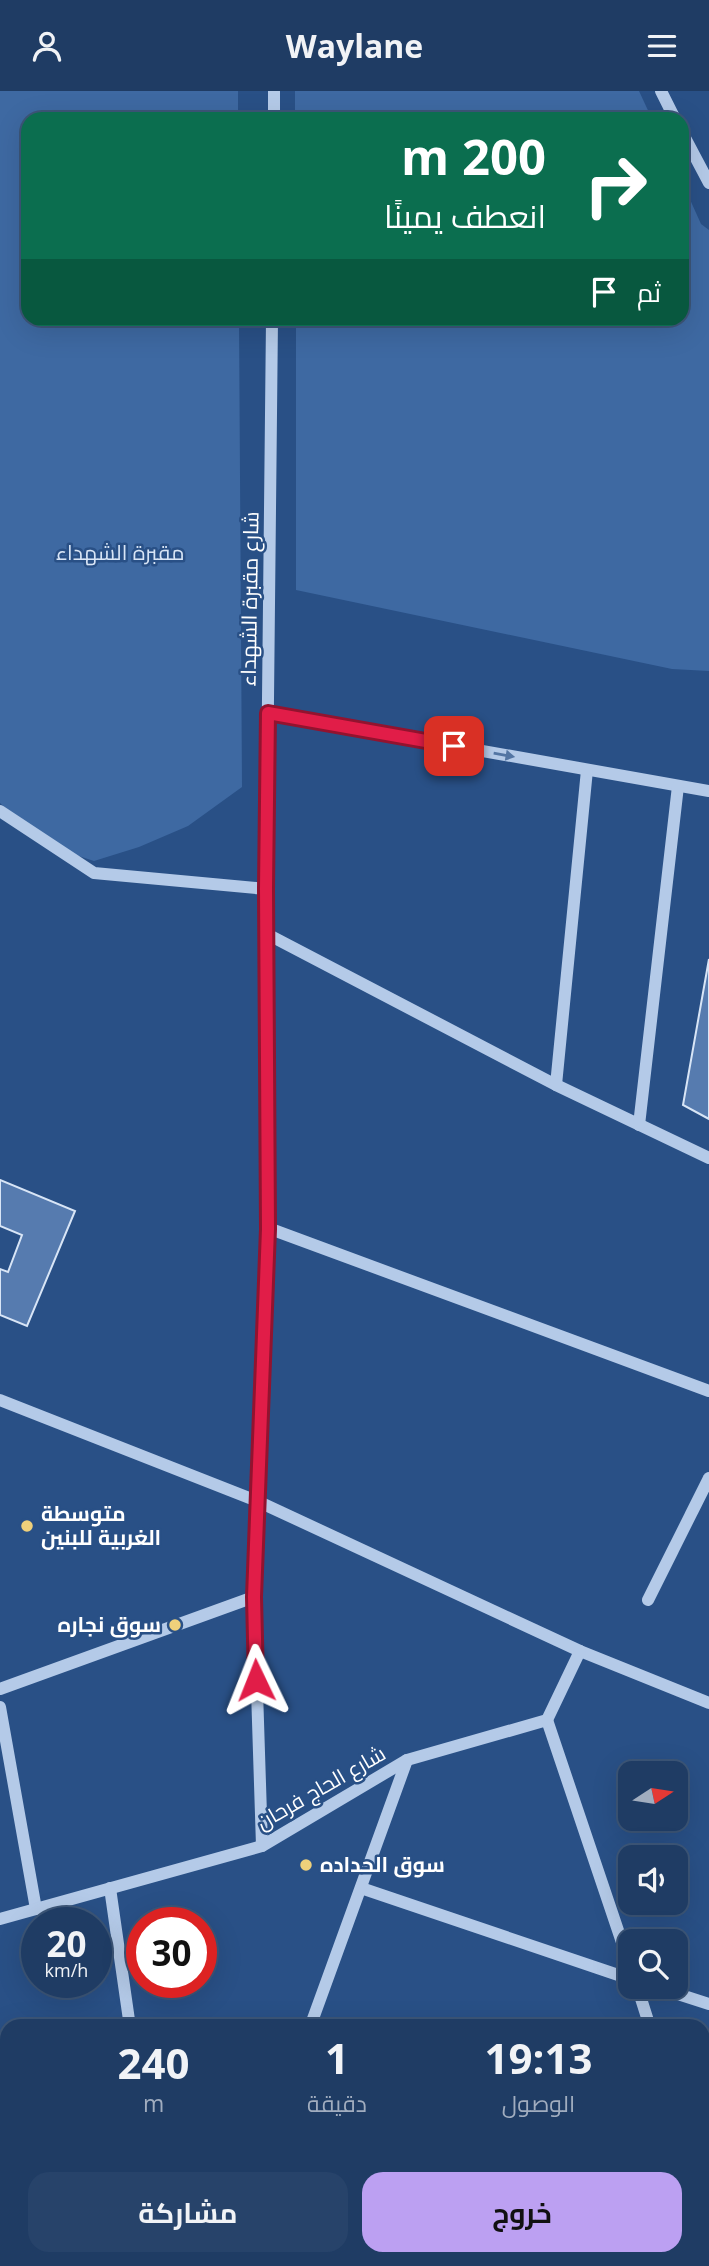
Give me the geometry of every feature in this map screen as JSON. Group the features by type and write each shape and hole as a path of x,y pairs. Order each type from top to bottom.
{"street":[{"path":"274,91 274,112"},
{"path":"661,91 672,112"},
{"path":"689,145 709,183"},
{"name":"شارع مقبرة الشهداء","path":"262,1846 254,1597 268,1229 266,889 272,326"},
{"path":"268,713 709,791"},
{"path":"556,1085 587,770"},
{"path":"639,1125 678,786"},
{"path":"0,811 94,873 266,889"},
{"path":"267,934 556,1085 709,1159"},
{"path":"268,1229 709,1391"},
{"path":"0,1399 257,1501 580,1651 709,1703"},
{"path":"648,1600 709,1478"},
{"path":"0,1689 254,1597"},
{"path":"580,1651 547,1720 618,1930"},
{"path":"0,1707 36,1907"},
{"name":"شارع الحاج فرحان","path":"43,1907 262,1846 407,1760 547,1720"},
{"path":"313,2019 407,1760"},
{"path":"110,1888 129,2019"},
{"path":"360,1888 618,1975"},
{"name":"شارع الحاج فرحان","path":"0,1919 21,1913"},
{"path":"688,1997 709,2004"},
{"path":"641,1999 647,2019"}],"green space":[{"name":"مقبرة الشهداء","path":"0,91 238,91 238,112 21,112 21,326 239,326 242,787 188,826 139,847 94,861 45,845 0,803"},
{"path":"295,91 639,91 649,112 295,112"},
{"path":"689,197 701,224 709,230 709,671 672,669 296,590 296,326 689,326"}],"building":[{"path":"709,959 709,1119 683,1105"},
{"path":"0,1180 75,1211 27,1326 0,1315 0,1269 8,1272 22,1235 0,1226"}],"place":[{"name":"متوسطة الغربية للبنين","path":"27,1526"},
{"name":"سوق نجاره","path":"175,1625"},
{"name":"سوق الحداده","path":"306,1865"}],"route":[{"path":"256,1680 254,1597 268,1229 268,713 454,746"}]}
